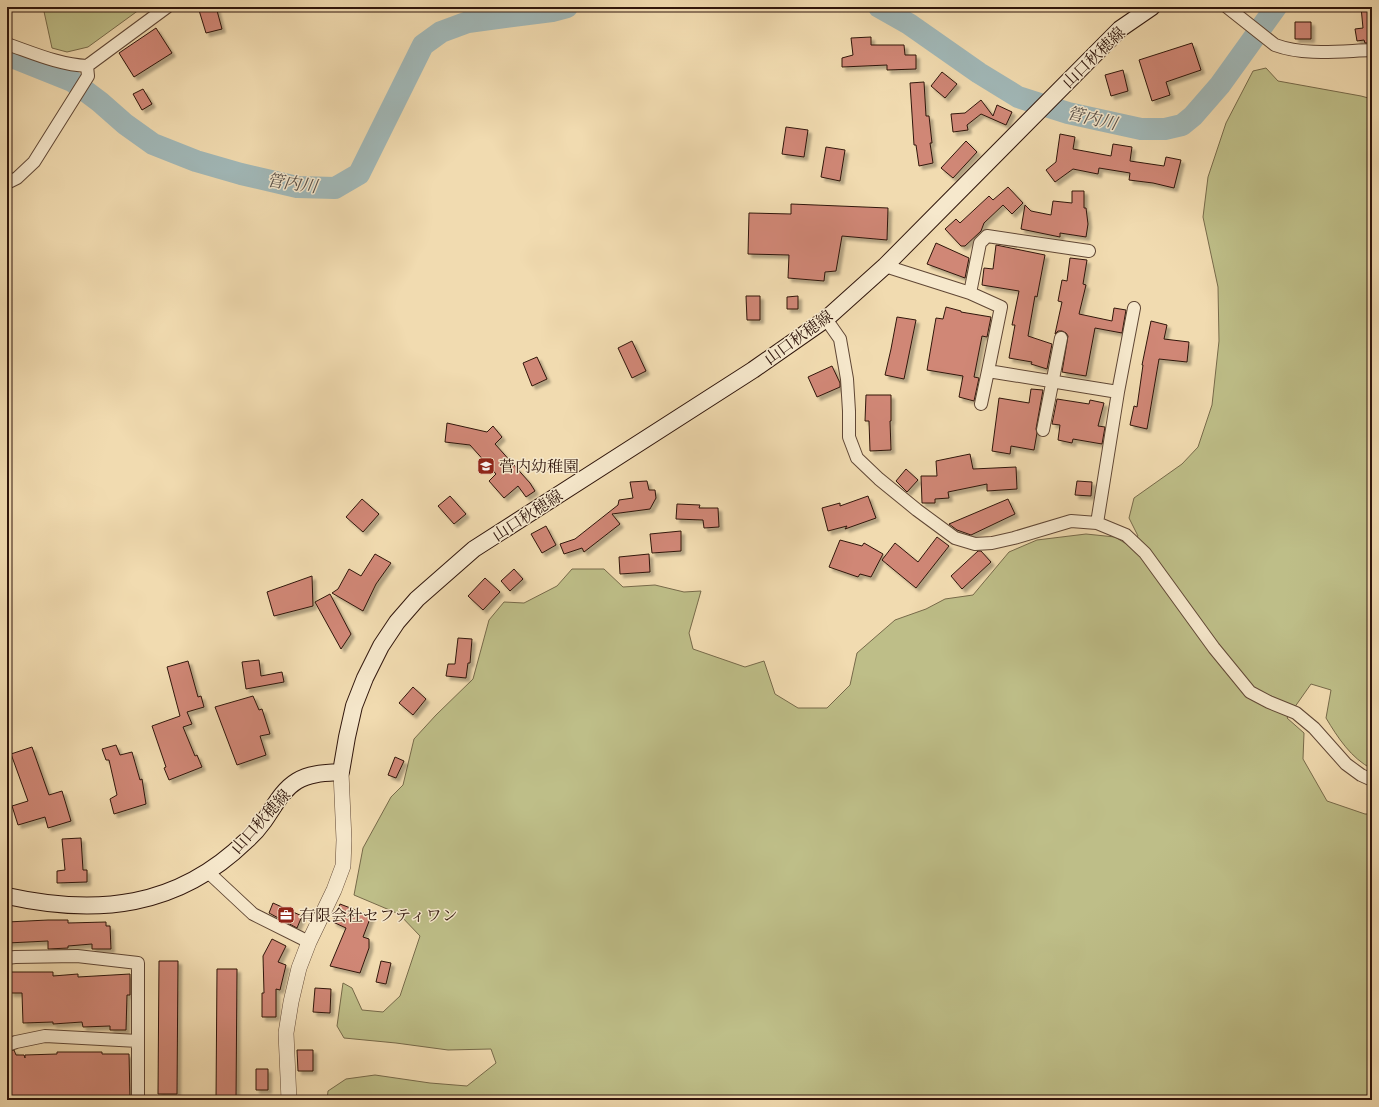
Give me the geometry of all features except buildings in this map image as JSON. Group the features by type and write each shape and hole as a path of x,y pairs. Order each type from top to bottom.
{"main road":[{"name":"山口秋穂線","path":"7,896 24,900 76,906 122,904 146,899 170,891 189,883 208,872 247,841 264,821 283,794 297,781 312,775 341,772 354,706 365,678 381,646 397,622 417,599 474,549 753,370 826,319 885,266 1120,29 1152,7"}],"street":[{"path":"7,44 41,56 87,66 167,7"},
{"path":"1227,7 1275,45 1285,49 1304,52 1372,50"},
{"path":"7,183 17,178 34,162 88,76 87,66"},
{"path":"970,293 980,244 987,236 1089,251"},
{"path":"885,266 970,293 1001,307 981,404"},
{"path":"1097,523 1118,392 1134,308"},
{"path":"826,319 840,338 847,379 849,437 857,458 879,479 955,538 975,544 992,543 1014,538 1071,522 1097,523 1126,535 1145,553 1214,648 1250,692 1269,702 1296,713 1314,728 1346,764 1361,775 1372,780"},
{"path":"1043,430 1061,338"},
{"path":"988,371 1118,392"},
{"path":"289,1100 286,1033 291,1002 299,968 309,942 334,890 343,866 344,840 341,772"},
{"path":"208,872 252,914 309,942"},
{"path":"7,958 15,956 77,956 138,962 138,1100"},
{"path":"7,1045 46,1036 138,1041"}],"green space":[{"path":"43,7 143,7 88,47 67,52 52,48"},
{"path":"1266,68 1278,81 1372,99 1372,769 1351,753 1340,740 1326,718 1331,690 1311,684 1287,718 1304,733 1303,759 1327,801 1365,814 1372,814 1372,1100 327,1100 328,1091 346,1079 375,1075 430,1083 467,1086 496,1063 491,1049 448,1050 344,1038 337,1026 343,983 352,988 362,1010 383,1012 400,996 420,936 399,914 354,895 363,848 391,797 403,785 414,739 473,679 489,620 504,602 524,603 557,586 572,569 604,569 623,587 655,585 684,592 701,591 689,633 693,649 745,667 764,661 775,694 798,708 827,708 850,685 857,653 895,620 926,609 945,599 973,595 1009,552 1037,540 1086,534 1115,537 1128,545 1138,536 1129,518 1134,498 1182,464 1198,447 1212,405 1219,341 1218,287 1203,217 1208,177 1226,123 1253,71"}],"waterway":[{"name":"管内川","path":"7,55 72,81 100,102 125,124 153,144 196,161 241,174 297,187 335,188 359,174 423,45 441,32 468,22 552,11 567,7"},
{"name":"管内川","path":"879,7 909,24 979,73 1018,97 1068,113 1141,129 1165,129 1182,125 1193,116 1220,85 1276,7"}],"place":[{"name":"菅内幼稚園","path":"486,466"},
{"name":"有限会社セフティワン","path":"286,915"}]}
